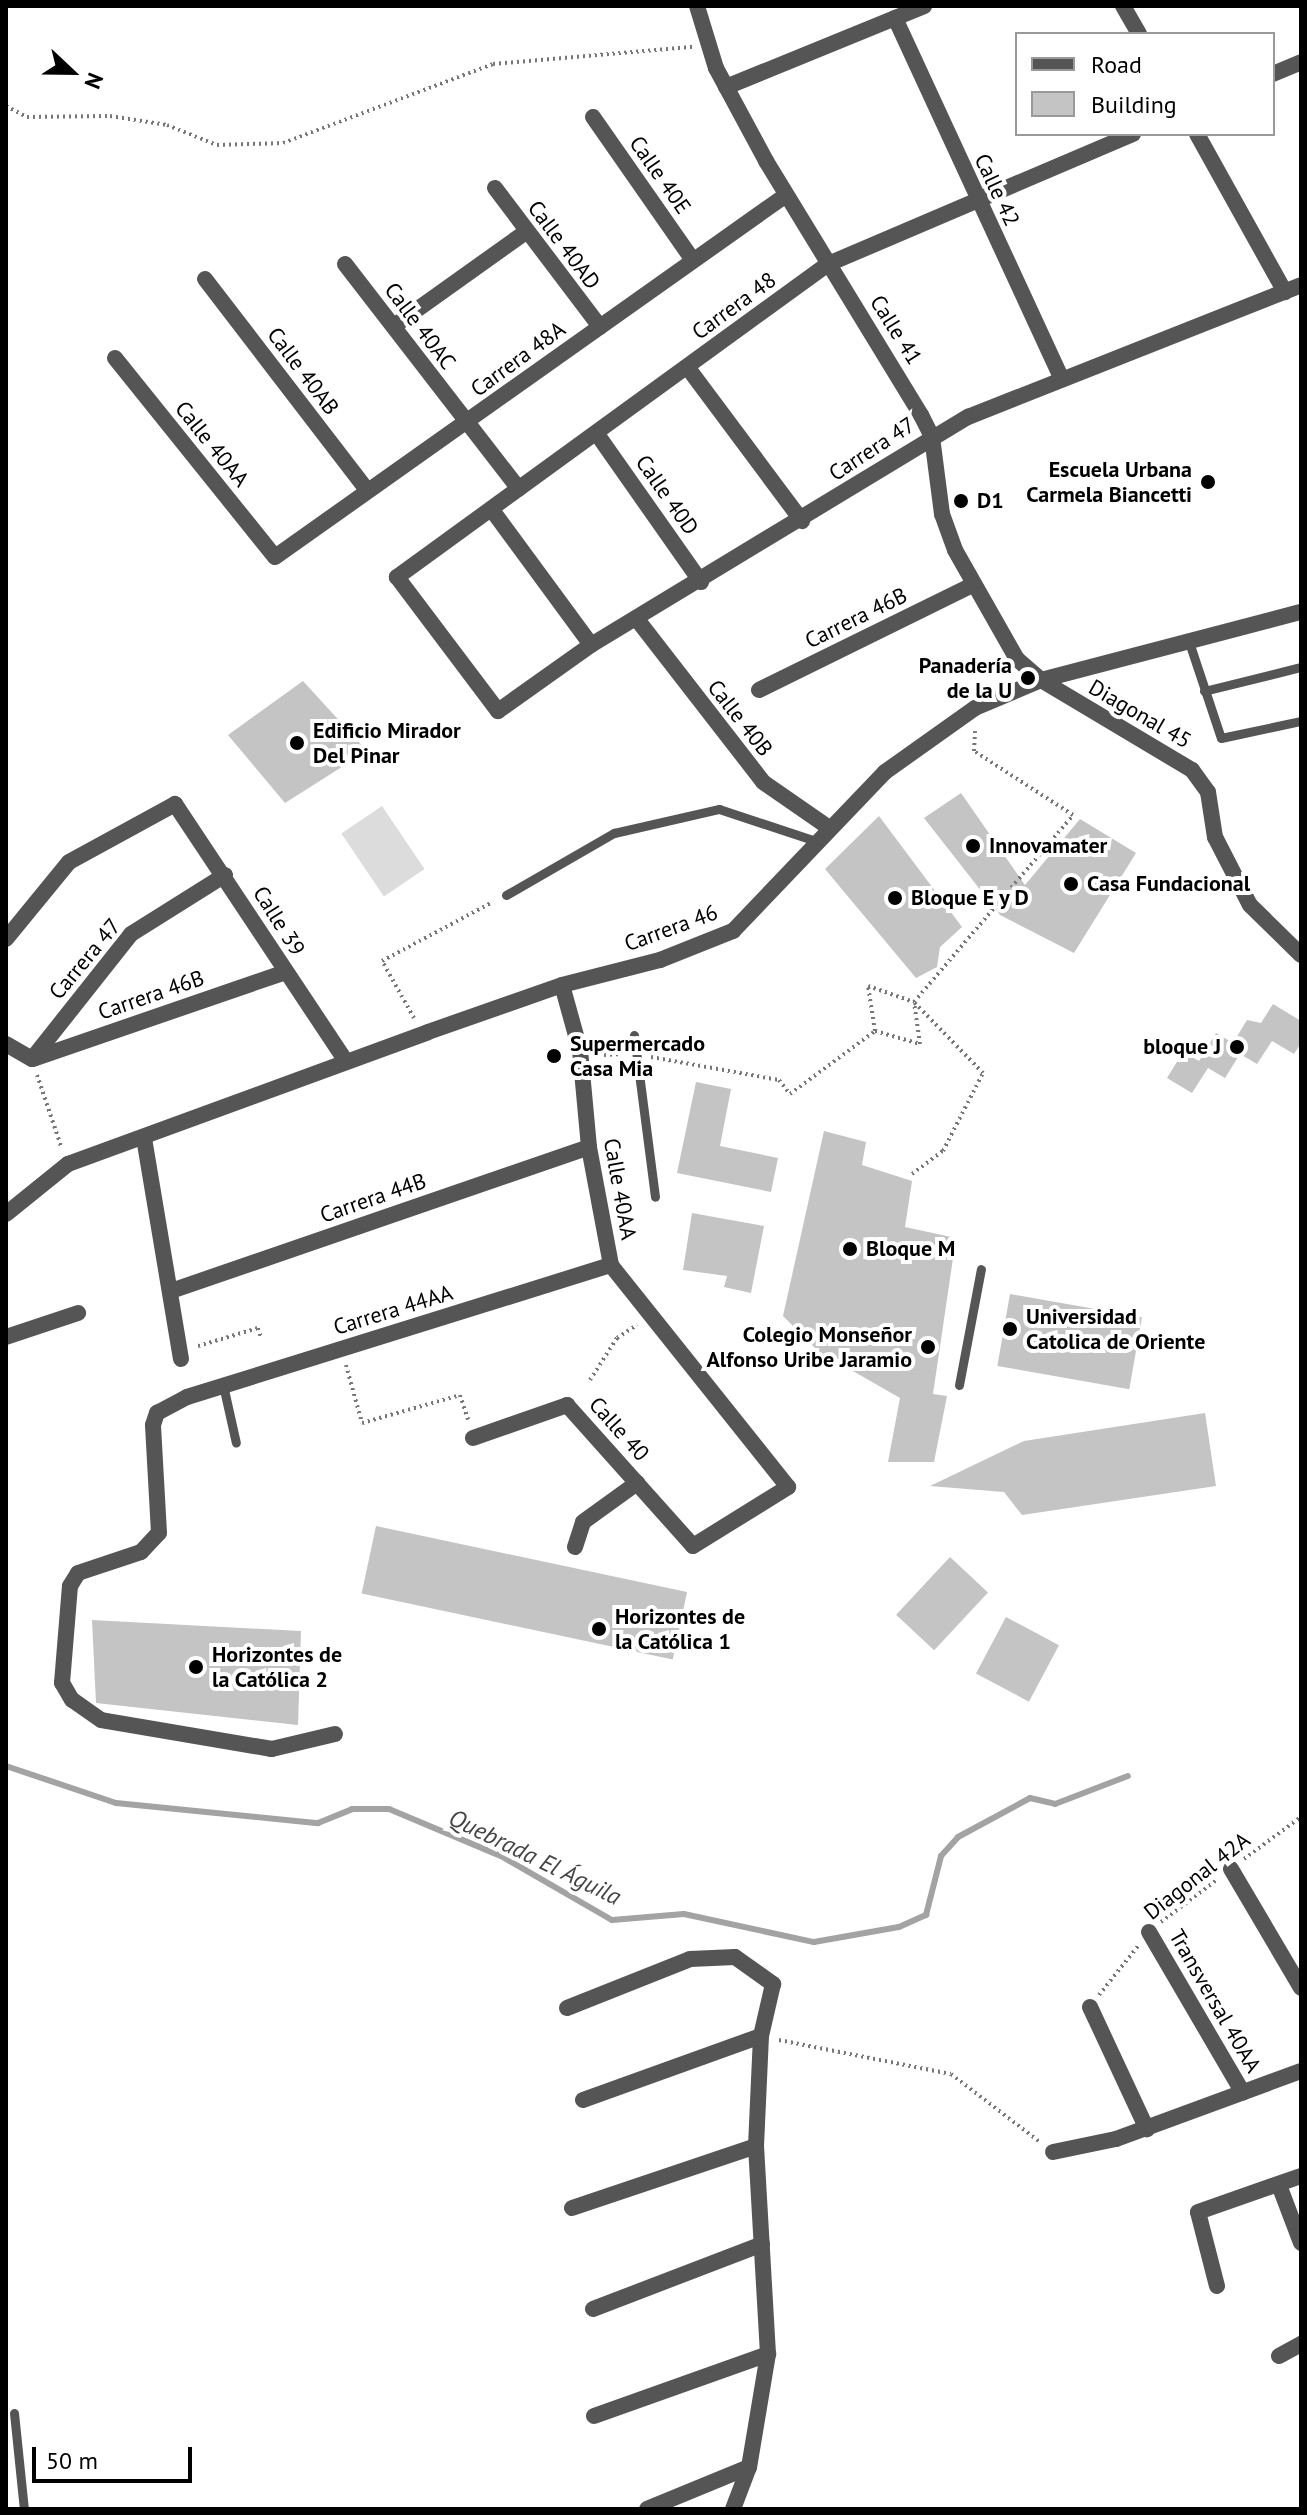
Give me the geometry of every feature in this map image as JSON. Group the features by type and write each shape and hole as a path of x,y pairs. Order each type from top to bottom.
{"street":[{"name":"Calle 41","path":"697,6 708,45 726,87 786,195 932,437 942,514 972,585 1017,659 1041,680"},
{"path":"726,87 924,6"},
{"path":"1123,6 1138,32"},
{"name":"Calle 42","path":"895,18 976,199 1062,379"},
{"path":"1275,73 1301,62"},
{"name":"Calle 40E","path":"593,117 692,259"},
{"name":"Carrera 48","path":"498,711 397,577 828,264 1128,136"},
{"path":"1198,136 1293,288"},
{"name":"Calle 40AD","path":"495,188 600,327"},
{"name":"Carrera 48A","path":"275,557 366,489 464,424 786,195"},
{"path":"394,326 526,232"},
{"name":"Calle 40AC","path":"345,264 464,424 519,489"},
{"name":"Calle 40AB","path":"205,279 366,489"},
{"name":"Carrera 47","path":"498,711 591,645 802,521 932,437 1062,379 1293,288"},
{"name":"Calle 40AA","path":"115,358 275,557"},
{"path":"688,368 802,521"},
{"name":"Calle 40D","path":"597,434 701,582"},
{"path":"492,510 591,645"},
{"name":"Carrera 46B","path":"759,690 972,585"},
{"name":"Carrera 46","path":"6,1214 68,1164 562,985 660,960 733,931 828,827 885,772 975,708 1041,680 1301,612"},
{"name":"Calle 40B","path":"636,618 763,782 828,827"},
{"name":"Diagonal 45","path":"1041,680 1192,770 1208,792 1215,837 1250,905 1300,954"},
{"name":"Calle 39","path":"6,939 69,862 175,804 346,1061"},
{"name":"Carrera 47","path":"32,1059 131,934 225,875"},
{"name":"Carrera 46B","path":"32,1059 285,972"},
{"name":"Calle 40AA","path":"562,985 580,1050 589,1147 611,1265 788,1487 693,1546"},
{"path":"6,1044 32,1059"},
{"path":"144,1138 181,1355"},
{"name":"Carrera 44B","path":"171,1291 589,1147"},
{"name":"Carrera 44AA","path":"335,1734 272,1749 101,1720 72,1700 62,1683 70,1586 78,1573 141,1552 159,1533 153,1425 162,1408 223,1385 611,1265"},
{"path":"6,1337 78,1313"},
{"name":"Calle 40","path":"473,1438 567,1405 693,1546"},
{"name":"Calle 40","path":"575,1547 583,1522 637,1483"},
{"path":"1231,1869 1301,1988"},
{"name":"Transversal 40AA","path":"1149,1932 1243,2093"},
{"path":"567,2008 690,1959 735,1957 773,1984 761,2036 756,2146 768,2354 749,2467 733,2509"},
{"path":"1090,2007 1147,2129"},
{"path":"583,2100 761,2036"},
{"path":"1053,2152 1147,2129 1301,2071"},
{"path":"572,2208 756,2146"},
{"path":"1217,2286 1198,2212 1301,2176"},
{"path":"1279,2185 1301,2243"},
{"path":"593,2309 762,2244"},
{"path":"1279,2356 1301,2344"},
{"path":"594,2416 768,2354"},
{"path":"647,2509 749,2467"}],"lane":[{"path":"1189,642 1221,738 1301,721"},
{"path":"1204,691 1301,667"},
{"path":"506,895 614,833 719,809 816,841"},
{"path":"634,1035 655,1197"},
{"path":"959,1385 981,1269"},
{"path":"223,1385 236,1443"},
{"path":"14,2413 24,2509"}],"path":[{"path":"6,106 27,117 110,116 167,125 217,145 283,143 493,64 708,45"},
{"path":"875,1031 920,1044 914,1002 1073,815 974,751 975,708"},
{"path":"423,1034 382,961 506,895"},
{"path":"875,1031 868,986 914,1002 983,1073 943,1151 912,1174"},
{"path":"604,1055 636,1054 779,1080 790,1094 875,1031"},
{"path":"32,1059 68,1164"},
{"path":"590,1380 617,1338 652,1316"},
{"path":"181,1355 258,1328 261,1338"},
{"path":"341,1349 362,1423 460,1395 473,1438"},
{"name":"Diagonal 42A","path":"1090,2007 1149,1932 1301,1817"},
{"path":"761,2036 951,2074 1053,2152"}],"shaded area":[{"path":"382,806 424,869 384,896 341,833"}],"building":[{"name":"Edificio Mirador Del Pinar","path":"303,681 367,751 285,803 228,735"},
{"name":"Casa Fundacional","path":"961,793 1025,885 1080,819 1136,853 1074,953 1000,915 924,818"},
{"name":"Bloque E y D","path":"879,816 962,927 940,947 937,967 916,978 825,869"},
{"name":"bloque J","path":"1273,1004 1301,1021 1301,1043 1294,1054 1272,1041 1257,1064 1240,1054 1225,1078 1208,1068 1192,1093 1167,1078 1183,1052 1199,1061 1216,1033 1233,1043 1247,1020 1261,1023"},
{"path":"696,1082 731,1089 720,1146 778,1158 771,1192 677,1173"},
{"name":"Bloque M","path":"824,1131 866,1142 862,1165 912,1181 905,1227 956,1238 933,1394 947,1396 934,1462 888,1462 900,1398 818,1351 783,1316"},
{"path":"692,1213 764,1226 751,1293 724,1287 727,1276 683,1270"},
{"path":"1010,1294 1142,1317 1129,1389 997,1366"},
{"path":"1205,1413 1216,1486 1022,1515 1004,1492 930,1486 1024,1441"},
{"name":"Horizontes de la Católica 1","path":"376,1526 687,1592 673,1660 362,1593"},
{"path":"950,1557 988,1592 934,1650 896,1615"},
{"path":"1006,1617 1059,1645 1029,1702 976,1674"},
{"name":"Horizontes de la Católica 2","path":"92,1620 301,1631 298,1725 96,1703"}],"waterway":[{"name":"Quebrada El Águila","path":"6,1766 116,1803 318,1823 352,1809 389,1809 501,1856 612,1920 684,1914 814,1942 899,1927 926,1915 941,1856 958,1837 1030,1798 1055,1804 1128,1776"}],"place":[{"name":"Escuela Urbana Carmela Biancetti","path":"1208,482"},
{"name":"D1","path":"961,501"},
{"name":"Panadería de la U","path":"1028,678"},
{"name":"Edificio Mirador Del Pinar","path":"297,743"},
{"name":"Innovamater","path":"973,846"},
{"name":"Casa Fundacional","path":"1071,884"},
{"name":"Bloque E y D","path":"895,898"},
{"name":"bloque J","path":"1237,1047"},
{"name":"Supermercado Casa Mia","path":"554,1056"},
{"name":"Bloque M","path":"850,1249"},
{"name":"Universidad Catolica de Oriente","path":"1010,1329"},
{"name":"Colegio Monseñor Alfonso Uribe Jaramio","path":"928,1347"},
{"name":"Horizontes de la Católica 1","path":"599,1629"},
{"name":"Horizontes de la Católica 2","path":"196,1667"}]}
